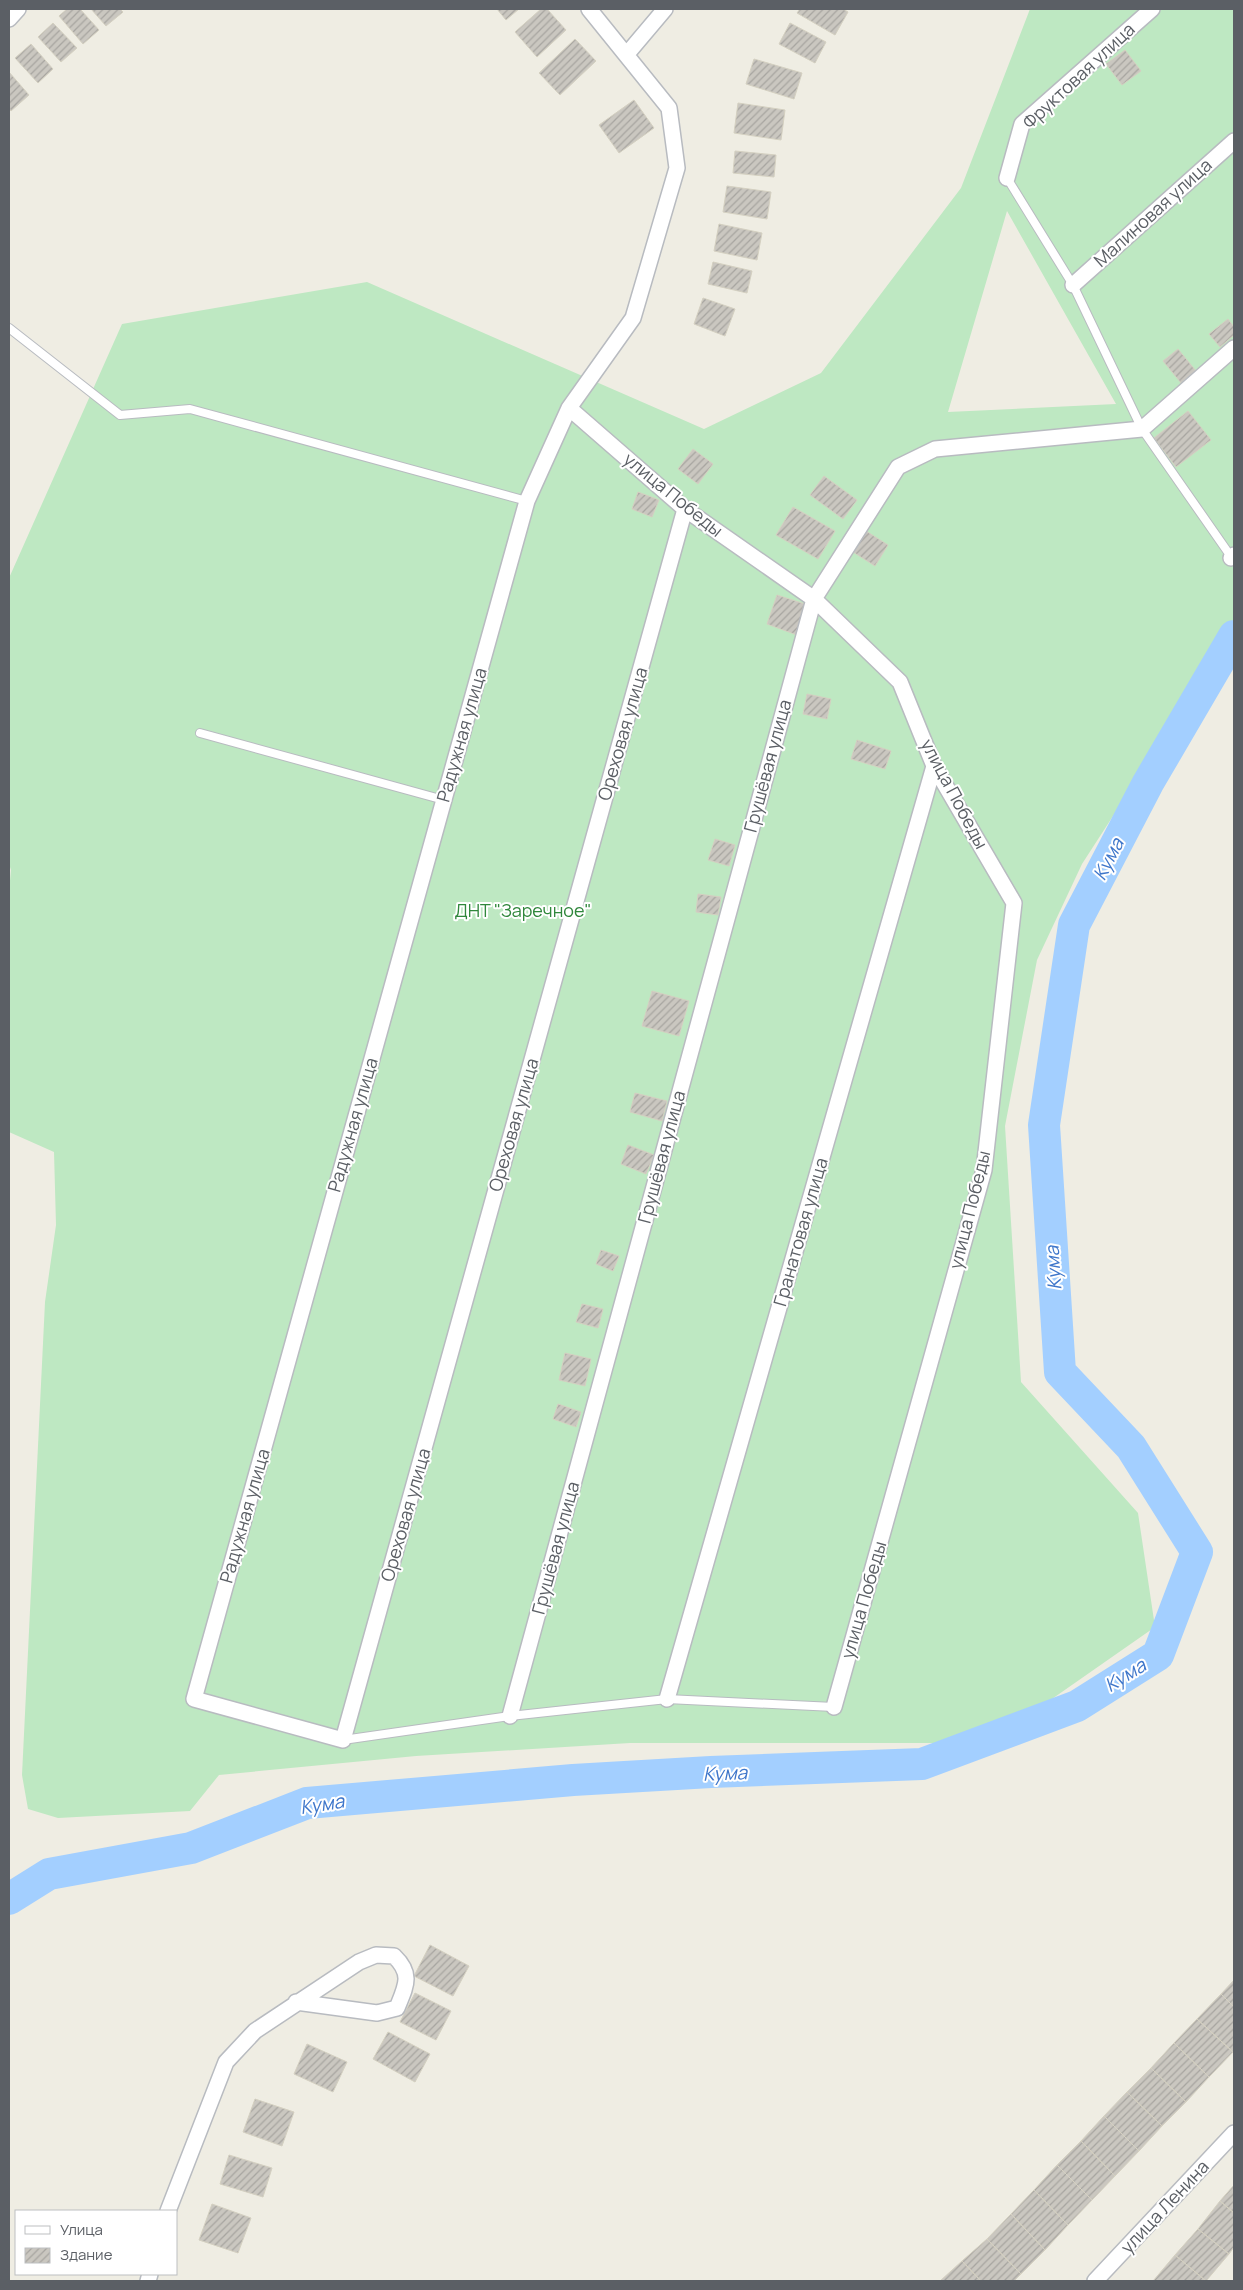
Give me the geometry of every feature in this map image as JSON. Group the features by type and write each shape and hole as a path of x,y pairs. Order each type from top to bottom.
{"street":[{"path":"9,19 18,9"},
{"path":"569,408 633,318 677,168 669,108 589,9"},
{"path":"627,54 665,9"},
{"name":"Фруктовая улица","path":"1007,178 1022,124 1152,9"},
{"name":"Малиновая улица","path":"1073,285 1234,141"},
{"path":"1142,429 1234,348"},
{"name":"Радужная улица","path":"343,1740 194,1699 527,500 569,408"},
{"name":"улица Победы","path":"569,408 685,509 814,599 900,682 934,766 1014,903 984,1170 834,1707"},
{"name":"Грушёвая улица","path":"510,1716 814,599 898,467 935,449 1142,429"},
{"name":"Ореховая улица","path":"343,1740 685,509"},
{"name":"Гранатовая улица","path":"667,1699 934,766"},
{"path":"168,2210 226,2062 255,2031 296,2002 359,1962 376,1955 394,1956 404,1966 406,1984 397,2008 377,2013 296,2002"},
{"name":"улица Ленина","path":"1095,2281 1234,2133"}],"lane":[{"path":"1007,178 1073,285 1142,429 1233,557"},
{"path":"9,328 120,415 190,409 527,500"},
{"path":"200,733 444,800"},
{"path":"343,1740 510,1716 667,1699 834,1707"}],"green space":[{"name":"ДНТ \"Заречное\"","path":"1030,9 1234,9 1234,629 1082,864 1037,960 1005,1126 1021,1382 1138,1513 1155,1627 1049,1701 944,1743 630,1743 416,1756 219,1775 190,1811 58,1818 28,1809 22,1775 45,1302 56,1225 54,1152 9,1132 9,891 11,870 9,864 9,578 122,324 367,282 704,429 821,373 961,188","holes":["1007,211 1116,404 948,412"]}],"building":[{"path":"67,9 80,9 99,30 83,44 59,16"},
{"path":"91,9 120,9 123,12 106,26"},
{"path":"497,9 519,9 506,20"},
{"path":"541,9 547,9 566,30 537,57 515,32"},
{"path":"800,9 843,9 848,12 835,35 797,13"},
{"path":"53,23 77,48 61,62 38,37"},
{"path":"790,23 826,42 815,63 779,44"},
{"path":"575,39 596,61 560,95 539,73"},
{"path":"31,44 53,69 38,83 15,58"},
{"path":"1125,50 1141,71 1122,85 1106,64"},
{"path":"754,59 802,73 794,99 746,84"},
{"path":"9,72 29,95 11,111 9,108"},
{"path":"634,100 654,128 619,153 599,125"},
{"path":"738,103 785,110 781,140 734,133"},
{"path":"735,151 776,155 774,177 733,173"},
{"path":"727,186 771,192 767,219 723,212"},
{"path":"719,224 762,233 757,260 714,251"},
{"path":"713,262 752,271 747,293 708,284"},
{"path":"703,298 735,309 725,336 694,324"},
{"path":"1228,319 1234,327 1234,335 1220,347 1209,334"},
{"path":"1178,349 1196,371 1181,383 1163,361"},
{"path":"1188,411 1211,440 1176,467 1154,438"},
{"path":"693,449 713,464 698,484 678,469"},
{"path":"824,476 857,500 843,519 810,495"},
{"path":"638,492 659,500 652,517 632,509"},
{"path":"793,507 835,531 818,559 776,535"},
{"path":"866,531 888,545 875,566 853,552"},
{"path":"777,595 808,605 797,635 767,624"},
{"path":"807,694 831,699 827,719 803,714"},
{"path":"857,740 891,751 885,769 851,759"},
{"path":"715,839 735,845 729,866 708,860"},
{"path":"698,894 721,897 718,915 696,912"},
{"path":"652,991 689,1001 679,1036 642,1026"},
{"path":"635,1093 667,1101 662,1121 630,1112"},
{"path":"628,1145 654,1155 646,1174 621,1164"},
{"path":"601,1250 619,1256 613,1271 596,1264"},
{"path":"582,1304 603,1309 598,1328 576,1322"},
{"path":"565,1353 591,1359 585,1386 559,1380"},
{"path":"558,1404 581,1412 576,1427 553,1419"},
{"path":"430,1945 469,1966 453,1996 414,1976"},
{"path":"1234,1980 1234,2007 1221,1994"},
{"path":"415,1993 451,2011 436,2040 400,2022"},
{"path":"1221,1994 1234,2007 1233,2052 1197,2019"},
{"path":"1197,2019 1233,2052 1209,2077 1174,2043"},
{"path":"388,2032 430,2054 415,2082 373,2059"},
{"path":"1174,2043 1209,2077 1186,2102 1151,2068"},
{"path":"307,2044 347,2062 333,2092 294,2074"},
{"path":"1151,2068 1186,2102 1162,2126 1127,2092"},
{"path":"1127,2092 1162,2126 1139,2151 1104,2116"},
{"path":"255,2099 294,2112 282,2146 243,2132"},
{"path":"1104,2116 1139,2151 1115,2176 1081,2141"},
{"path":"1081,2141 1115,2176 1092,2200 1057,2165"},
{"path":"229,2155 272,2168 263,2197 220,2184"},
{"path":"1057,2165 1092,2200 1068,2225 1034,2190"},
{"path":"1234,2185 1234,2213 1220,2201"},
{"path":"1034,2190 1068,2225 1045,2250 1011,2214"},
{"path":"1220,2201 1234,2213 1234,2247 1229,2254 1198,2229"},
{"path":"212,2204 251,2218 238,2253 199,2240"},
{"path":"1011,2214 1045,2250 1021,2274 987,2239"},
{"path":"1198,2229 1229,2254 1206,2281 1175,2255"},
{"path":"987,2239 1021,2274 1014,2281 981,2281 962,2261"},
{"path":"1175,2255 1206,2281 1153,2281"},
{"path":"962,2261 981,2281 940,2281"}],"waterway":[{"name":"Кума","path":"9,1899 49,1874 191,1848 307,1803 573,1780 711,1772 922,1764 1077,1706 1158,1655 1197,1552 1131,1447 1060,1372 1044,1125 1074,925 1148,783 1234,636"}]}
